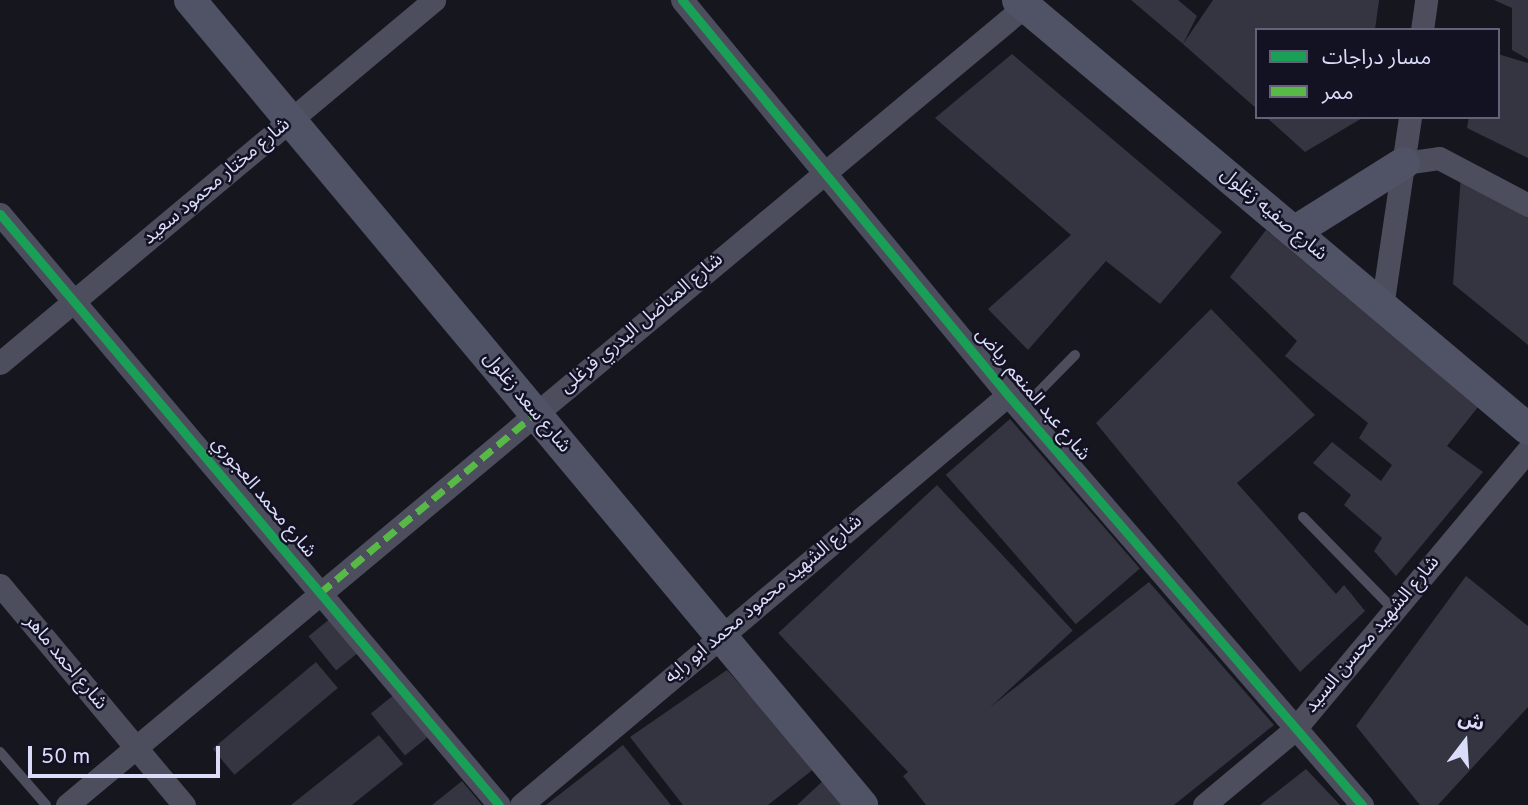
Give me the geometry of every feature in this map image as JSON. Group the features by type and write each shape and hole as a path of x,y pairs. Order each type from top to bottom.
{"main road":[{"name":"شارع سعد زغلول","path":"190,0 862,805"},
{"name":"شارع صفيه زغلول","path":"1021,3 1528,429"},
{"path":"1294,232 1404,163"}],"street":[{"name":"شارع مختار محمود سعيد","path":"0,363 434,0"},
{"name":"شارع عبد المنعم رياض","path":"682,0 1014,403 1294,730 1362,805"},
{"path":"1422,28 1426,0"},
{"name":"شارع المناضل البدري فرغلى","path":"67,805 824,172 1021,3"},
{"path":"1382,307 1410,119"},
{"path":"1404,163 1438,158 1528,205"},
{"name":"شارع محمد العجوري","path":"0,214 499,805"},
{"name":"شارع الشهيد محمود محمد ابو رايه","path":"521,805 721,636 1014,403"},
{"name":"شارع الشهيد محسن السيد","path":"1204,805 1294,730 1528,450"},
{"name":"شارع احمد ماهر","path":"0,585 184,805"}],"lane":[{"path":"1014,403 1075,355"},
{"path":"1303,517 1394,610"},
{"path":"0,752 46,805"}],"building":[{"path":"1131,0 1178,0 1197,16 1183,44"},
{"path":"1213,0 1379,0 1375,28 1255,28 1255,107 1183,44"},
{"path":"1494,0 1528,0 1528,59 1512,50 1512,8"},
{"path":"1012,54 1222,232 1160,304 1106,261 1028,350 988,309 1071,235 935,118"},
{"path":"1500,55 1528,63 1528,158 1467,128 1469,119 1500,119"},
{"path":"1268,119 1361,119 1305,152"},
{"path":"1461,175 1528,211 1528,345 1453,284"},
{"path":"1266,230 1478,407 1447,446 1483,472 1396,576 1374,551 1382,538 1344,505 1351,495 1313,463 1332,442 1381,481 1392,465 1359,438 1368,423 1285,356 1297,341 1230,277"},
{"path":"1211,309 1315,415 1237,483 1336,594 1344,585 1365,611 1300,672 1096,423"},
{"path":"1010,419 1140,568 1076,624 946,475"},
{"path":"937,485 1073,631 914,779 778,633"},
{"path":"1466,576 1528,626 1528,707 1438,805 1420,805 1356,726"},
{"path":"1149,582 1274,725 1174,805 926,805 903,776"},
{"path":"331,618 359,652 336,670 308,636"},
{"path":"316,662 338,688 234,775 213,749"},
{"path":"727,670 815,768 768,805 683,805 630,737"},
{"path":"395,694 429,736 405,755 371,714"},
{"path":"379,735 403,764 352,805 291,805"},
{"path":"623,745 671,805 546,805"},
{"path":"1306,769 1340,805 1260,805"},
{"path":"825,779 846,805 797,805"},
{"path":"462,781 482,805 432,805"}],"marked path":[{"path":"320,593 535,414"}],"cycle path":[{"path":"682,0 1008,395 1362,805"},
{"path":"0,214 499,805"}]}
